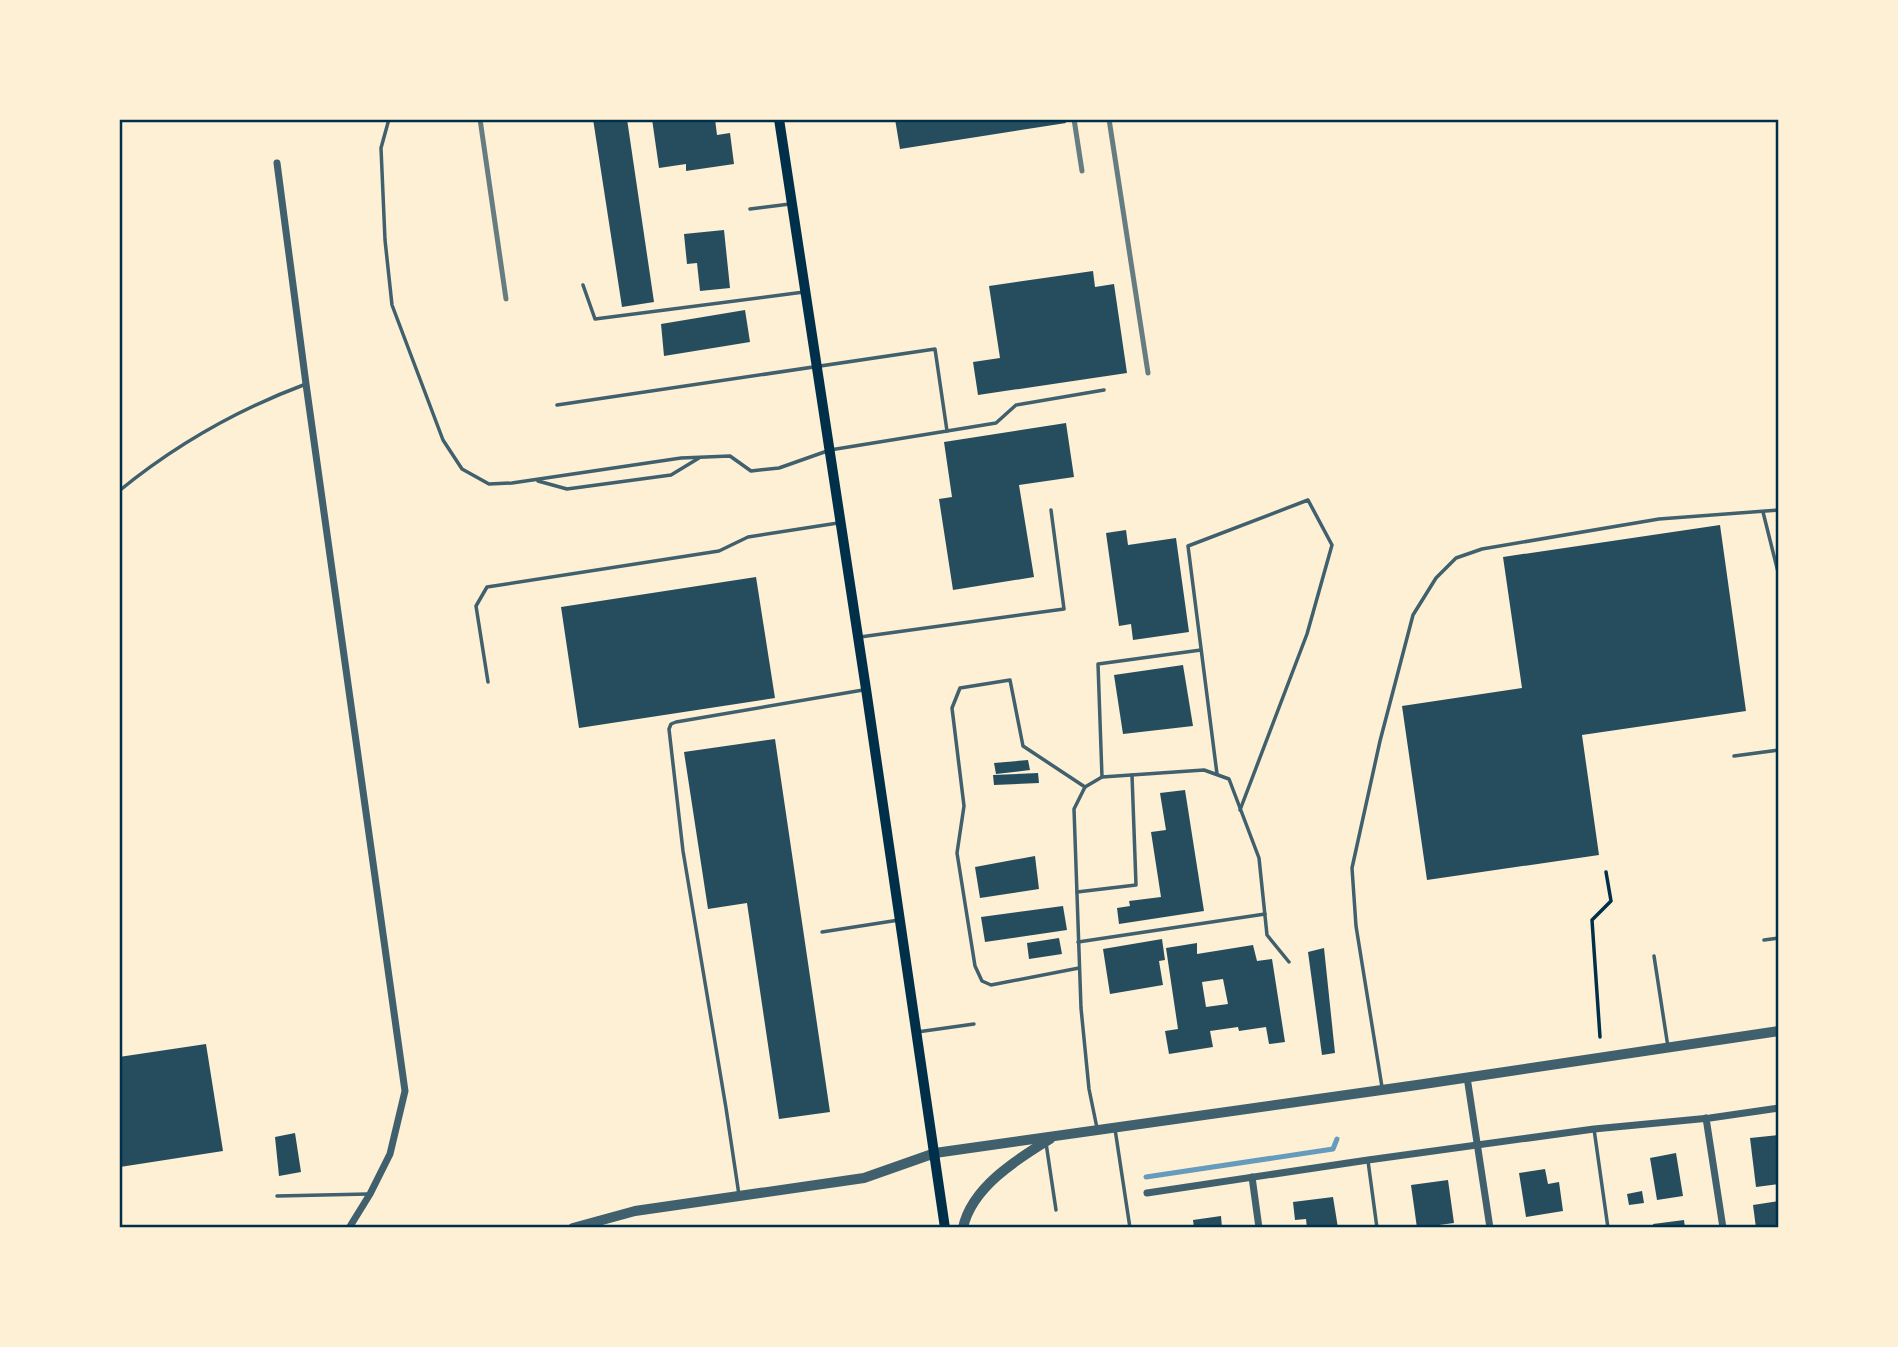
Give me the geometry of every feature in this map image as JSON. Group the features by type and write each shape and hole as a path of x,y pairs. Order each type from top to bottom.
{"main road":[{"path":"779,119 946,1228"}],"street":[{"path":"277,163 405,1091 390,1154 349,1228"},
{"path":"573,1228 635,1211 864,1178 935,1153 1779,1031"},
{"path":"1467,1077 1490,1228"},
{"path":"1147,1193 1594,1129 1779,1108"},
{"path":"1706,1118 1723,1228"},
{"path":"963,1228 966,1215 988,1184 1021,1157 1057,1136"},
{"path":"1252,1177 1259,1228"}],"lane":[{"path":"388,119 381,148 385,240 392,305 443,440 462,470 489,484 512,484 681,458 730,456 751,471 779,468 830,450 996,424 1016,405 1104,390"},
{"path":"750,209 792,203"},
{"path":"583,285 596,319 806,292"},
{"path":"557,405 935,349 947,431"},
{"path":"119,491 157,461 194,439 276,395 306,384"},
{"path":"533,480 567,489 671,475 701,457"},
{"path":"1217,774 1188,546 1308,500 1332,545 1307,634 1240,811"},
{"path":"858,637 1064,609 1051,510"},
{"path":"1382,1089 1356,926 1352,868 1380,741 1413,615 1436,578 1456,558 1482,549 1659,519 1779,510"},
{"path":"1763,512 1779,576"},
{"path":"488,682 476,606 487,587 719,551 748,537 841,523"},
{"path":"1102,777 1098,664 1201,650"},
{"path":"1079,968 991,985 982,981 975,966 957,853 964,806 952,708 960,688 1010,680 1023,746 1086,787"},
{"path":"740,1197 683,850 669,729 671,724 676,722 866,689"},
{"path":"1734,756 1779,750"},
{"path":"1097,1130 1089,1088 1081,1008 1076,892 1074,809 1086,787 1102,777 1204,770 1229,779 1259,858 1267,935 1289,962"},
{"path":"1076,892 1136,885 1132,775"},
{"path":"1078,942 1265,914"},
{"path":"822,932 900,920"},
{"path":"1764,940 1779,938"},
{"path":"1654,956 1668,1047"},
{"path":"917,1032 974,1024"},
{"path":"1115,1127 1130,1228"},
{"path":"1594,1129 1608,1228"},
{"path":"1046,1142 1056,1210"},
{"path":"1368,1160 1377,1228"},
{"path":"277,1196 370,1194"}],"path":[{"path":"1600,1037 1592,920 1611,901 1606,872"}],"building":[{"path":"593,119 627,119 654,302 622,307"},
{"path":"652,119 715,119 717,135 730,133 734,164 686,171 686,164 659,168"},
{"path":"895,119 1065,119 1066,123 900,149"},
{"path":"724,230 730,288 700,291 697,263 687,264 684,234"},
{"path":"1093,271 1095,287 1114,284 1127,373 978,395 973,362 1000,358 989,286"},
{"path":"745,310 750,342 664,356 661,324"},
{"path":"1066,423 1074,477 1019,485 1034,577 953,590 939,499 952,497 944,442"},
{"path":"1720,525 1746,711 1582,735 1599,855 1427,880 1402,706 1522,688 1503,557"},
{"path":"1126,530 1128,545 1176,538 1189,632 1133,640 1131,624 1119,626 1106,533"},
{"path":"756,577 775,698 579,728 561,607"},
{"path":"1183,665 1193,726 1123,734 1114,675"},
{"path":"775,739 830,1112 779,1119 747,903 708,909 684,752"},
{"path":"1028,760 1030,770 996,774 994,763"},
{"path":"1038,773 1039,783 994,785 993,775"},
{"path":"1185,790 1204,911 1119,924 1117,908 1130,906 1129,901 1161,897 1151,832 1166,830 1160,793"},
{"path":"1035,856 1039,889 980,898 975,867"},
{"path":"1063,906 1067,930 985,942 981,917"},
{"path":"1059,938 1062,954 1029,959 1027,943"},
{"path":"1162,939 1165,960 1159,961 1163,985 1110,994 1103,949"},
{"path":"1197,943 1197,954 1253,945 1257,961 1272,959 1285,1042 1269,1044 1266,1027 1239,1031 1238,1027 1210,1031 1213,1047 1169,1054 1165,1031 1178,1029 1166,948","holes":["1223,979 1228,1004 1206,1007 1202,982"]},
{"path":"1324,948 1335,1053 1322,1055 1308,952"},
{"path":"206,1044 223,1151 120,1167 119,1057"},
{"path":"295,1133 301,1172 279,1176 275,1137"},
{"path":"1779,1135 1779,1184 1756,1187 1750,1138"},
{"path":"1676,1153 1683,1196 1657,1200 1650,1158"},
{"path":"1545,1169 1548,1184 1559,1182 1563,1211 1526,1217 1519,1173"},
{"path":"1448,1180 1454,1223 1417,1228 1411,1185"},
{"path":"1642,1191 1644,1203 1629,1205 1627,1194"},
{"path":"1333,1197 1338,1228 1307,1228 1306,1219 1295,1220 1293,1202"},
{"path":"1779,1201 1779,1228 1756,1228 1753,1205"},
{"path":"1221,1216 1222,1228 1194,1228 1193,1220"},
{"path":"1684,1220 1685,1228 1654,1228 1653,1224"}],"waterway":[{"path":"1146,1177 1333,1149 1337,1139"}],"railway":[{"path":"480,119 506,299"},
{"path":"1074,119 1082,171"},
{"path":"1109,119 1148,373"}]}
